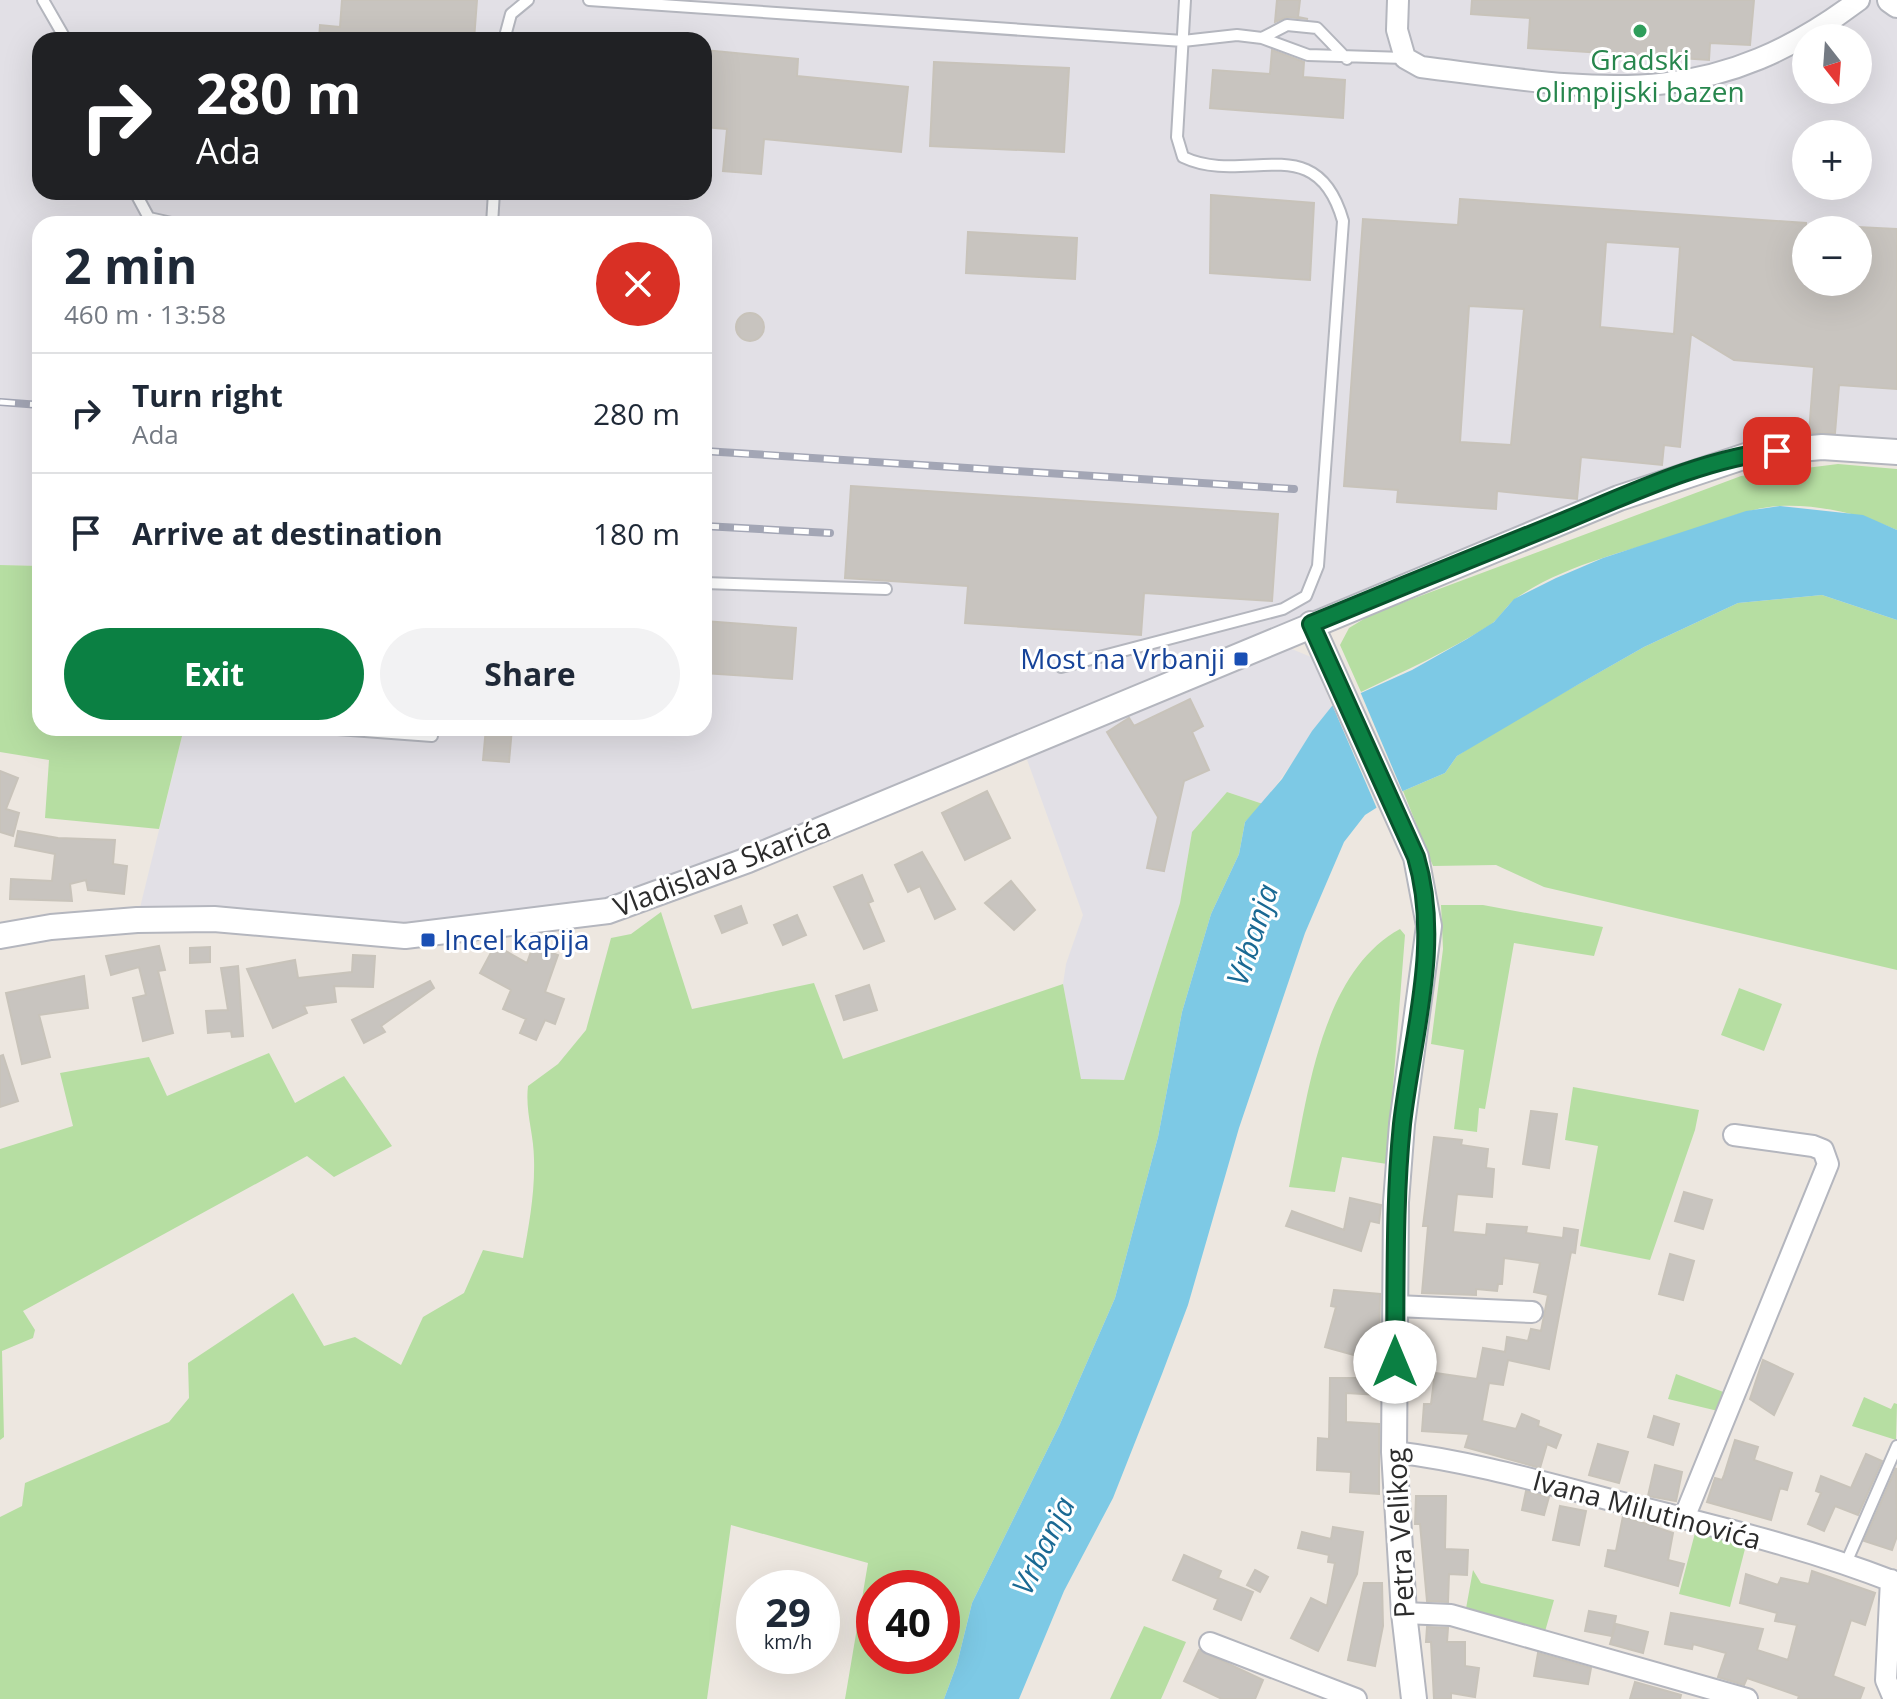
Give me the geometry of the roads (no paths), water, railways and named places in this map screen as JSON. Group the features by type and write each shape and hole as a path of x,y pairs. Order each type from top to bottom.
{"street":[{"path":"1398,0 1397,30 1405,58 1421,67 1538,82 1638,88 1676,84 1714,75 1790,47 1859,0"},
{"path":"1890,0 1897,5"},
{"name":"Vladislava Skarića","path":"0,936 51,927 198,919 405,936 608,911 762,855 1619,498 1755,453 1822,447 1897,452"},
{"name":"Petra Velikog","path":"1311,624 1421,872 1429,926 1402,1124 1396,1202 1394,1452 1404,1613 1414,1699"},
{"path":"1684,1518 1828,1164 1823,1150 1813,1146 1734,1135"},
{"path":"1396,1306 1532,1312"},
{"name":"Ivana Milutinovića","path":"1394,1452 1445,1458 1684,1518 1846,1563 1894,1581"},
{"path":"1894,1581 1886,1680 1894,1699"},
{"path":"1404,1613 1451,1615 1747,1699"},
{"path":"1210,1643 1356,1699"}],"lane":[{"path":"506,32 511,14 528,0"},
{"path":"589,0 1183,41 1237,35 1262,38 1308,55 1347,59 1405,58"},
{"path":"1061,667 1283,609 1306,596 1318,566 1343,221 1336,194 1324,179 1299,166 1199,165 1183,157 1177,137 1185,0"},
{"path":"48,2 62,32"},
{"path":"1262,38 1287,25 1317,28 1347,59"},
{"path":"712,583 886,589"},
{"path":"1846,1563 1897,1446"}],"water":[{"name":"Vrbanja","path":"1780,506 1863,515 1897,530 1897,620 1822,595 1738,603 1644,647 1457,756 1445,773 1403,791 1365,815 1344,842 1305,933 1239,1128 1188,1305 1162,1374 1113,1498 1064,1591 1019,1699 944,1699 953,1674 960,1674 960,1652 972,1603 1060,1424 1115,1298 1158,1137 1182,1012 1211,914 1239,854 1245,822 1282,779 1332,706 1412,670 1467,639 1494,622 1514,599 1556,578 1603,558 1746,511"}],"railway":[{"path":"0,402 32,404"},
{"path":"712,452 1294,489"},
{"path":"712,526 830,533"}],"place":[{"name":"Gradski olimpijski bazen","path":"1640,31"},
{"name":"Most na Vrbanji","path":"1241,659"},
{"name":"Incel kapija","path":"428,940"}]}
